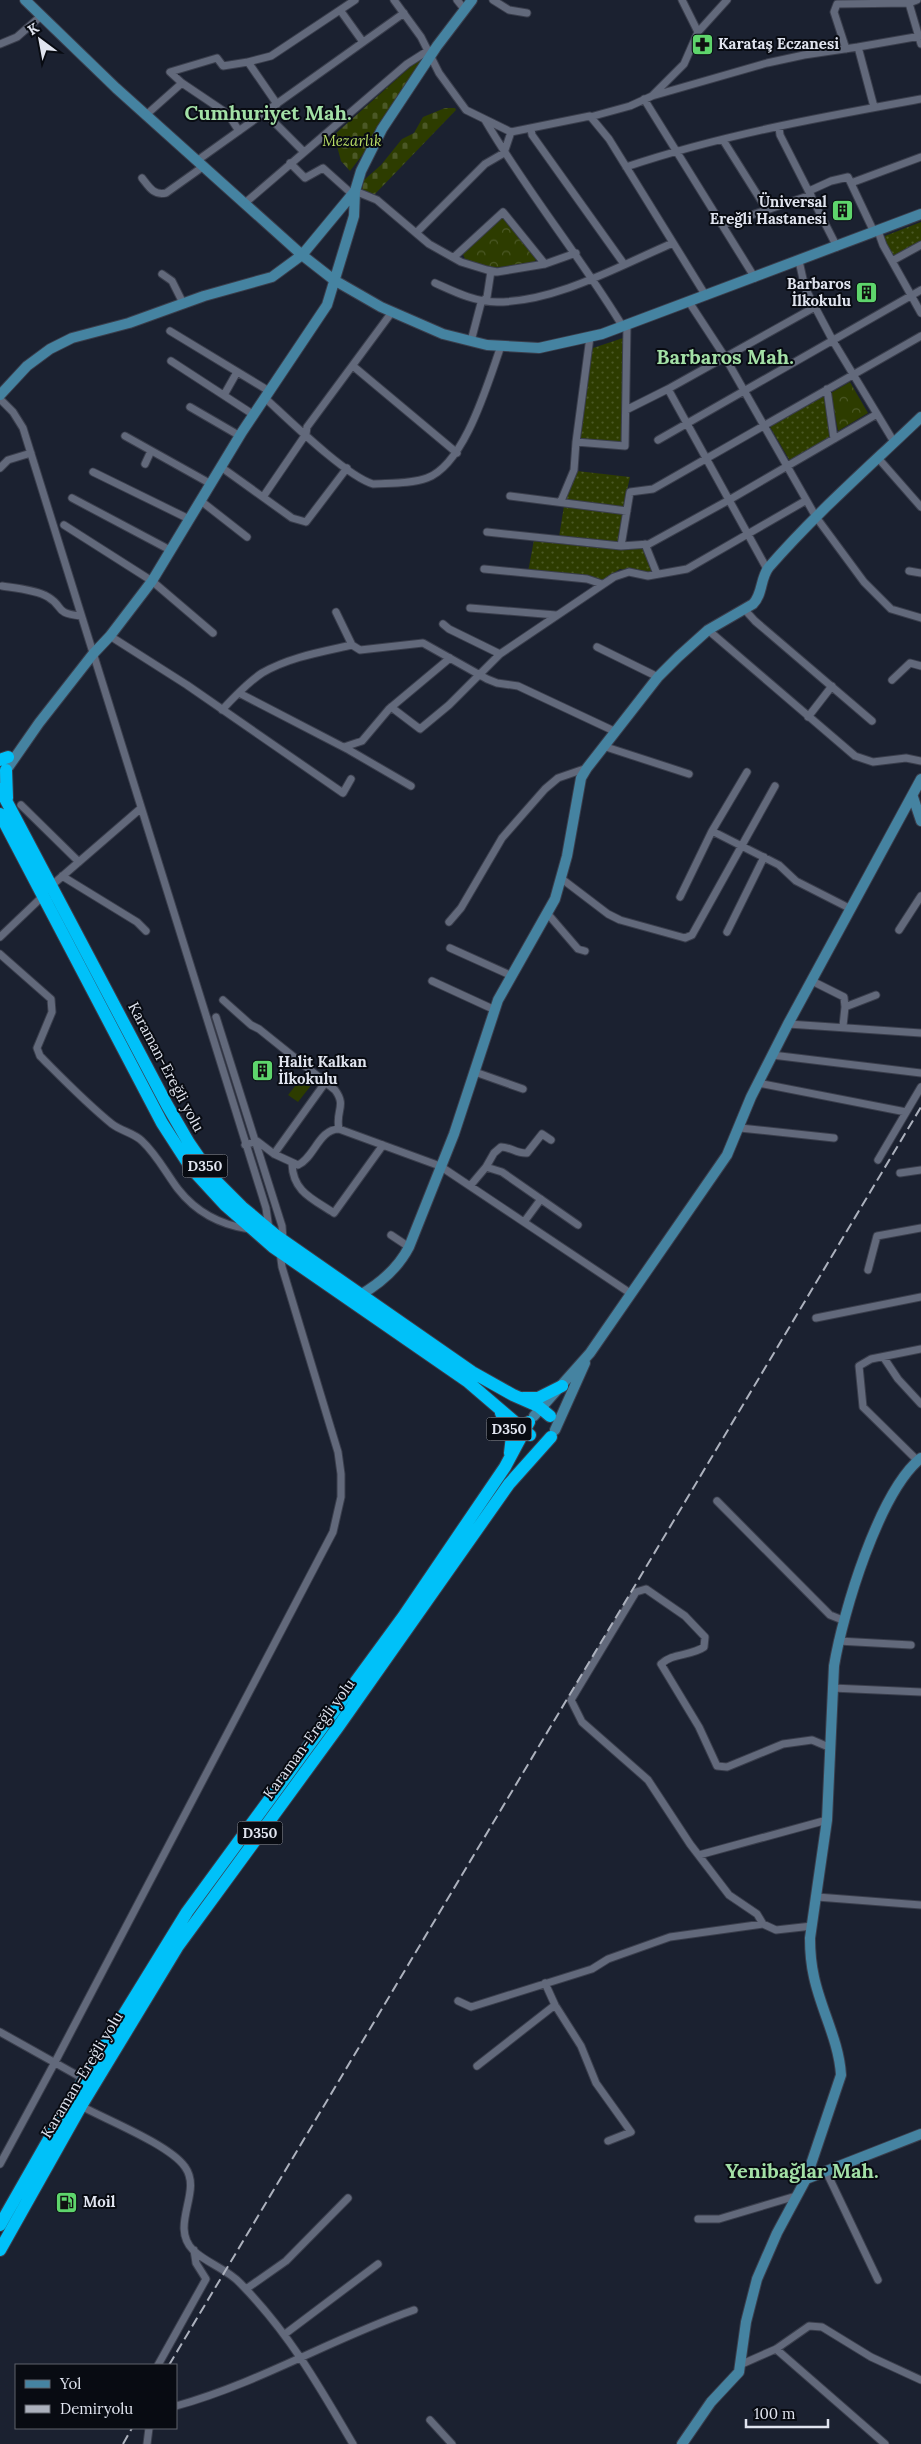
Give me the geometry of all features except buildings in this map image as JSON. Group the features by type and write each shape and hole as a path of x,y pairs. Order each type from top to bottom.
{"highway":[{"path":"5,764 6,787 10,809"},
{"name":"Karaman-Ereğli yolu","path":"0,789 47,891 162,1124 191,1168 225,1205 253,1230 360,1295 472,1372 513,1395 535,1421 540,1440 553,1434"},
{"name":"Karaman-Ereğli yolu","path":"10,809 3,824 47,891 189,1143 213,1178 242,1207 269,1230 281,1246 486,1396"},
{"path":"513,1395 526,1399 538,1398 562,1386"},
{"path":"486,1396 535,1421 555,1422 553,1434"},
{"name":"D350","path":"486,1396 505,1419 512,1436 505,1468"},
{"path":"505,1468 535,1421"},
{"name":"Karaman-Ereğli yolu","path":"0,2250 81,2106 178,1946 338,1727 509,1484 553,1434"},
{"name":"Karaman-Ereğli yolu","path":"0,2225 84,2079 168,1941 207,1882 335,1712 505,1468"}],"street":[{"path":"25,0 146,114 302,255 334,280 392,312 443,334 471,341 502,346 539,348 590,337 755,278 921,214"},
{"path":"239,131 228,114 182,83 170,72 217,58 223,66 271,56 355,0"},
{"path":"394,0 430,52 439,73 460,104 466,110 512,132 590,117 630,106 652,96 767,64 920,36"},
{"path":"457,0 465,10"},
{"path":"0,395 27,366 50,349 72,338 129,323 183,303 272,276 302,255 353,192 361,171 382,129 430,52 472,0"},
{"path":"493,0 509,10 527,13"},
{"path":"682,0 698,32"},
{"path":"652,96 684,64 698,32 727,0"},
{"path":"846,49 834,12 837,4 852,2 908,2 917,0"},
{"path":"908,2 921,44"},
{"path":"340,10 363,42"},
{"path":"142,178 154,192 166,193 239,131 404,13"},
{"path":"0,44 17,37 41,16"},
{"path":"858,47 874,108"},
{"path":"245,203 303,151 407,64 430,52"},
{"path":"248,62 277,104"},
{"path":"146,114 182,83"},
{"path":"644,99 755,278"},
{"path":"626,167 675,150 921,99"},
{"path":"265,113 303,151"},
{"path":"590,117 609,140 706,296"},
{"path":"485,120 504,153 593,277 625,326 625,446 576,442"},
{"path":"779,127 780,135 837,246"},
{"path":"531,129 532,135 624,264"},
{"path":"416,232 485,164 504,153 512,132"},
{"path":"723,140 767,210"},
{"path":"851,183 921,157"},
{"path":"290,163 305,178 322,168 353,192 377,200 429,244 454,257 492,271 545,264 576,253"},
{"path":"722,225 810,193 831,181 848,177 921,313"},
{"path":"5,764 93,654 110,636 152,581 240,436 327,305 354,216 353,192"},
{"path":"454,257 503,212 545,264"},
{"path":"435,283 461,294 483,300 497,302 537,298 567,290 673,242"},
{"path":"892,261 921,245"},
{"path":"799,261 805,288 833,341 894,442"},
{"path":"471,341 483,300 487,297 492,271"},
{"path":"162,274 172,281 183,303"},
{"path":"658,440 921,290"},
{"path":"689,302 725,357 816,517 864,582 891,609 921,618"},
{"path":"626,410 668,389 815,306"},
{"path":"263,497 306,434 307,427 392,312"},
{"path":"170,331 238,372 267,394 306,434 347,468 373,484 421,480 436,473 457,452 465,440 502,346"},
{"path":"622,546 630,492 654,490 763,425 921,336"},
{"path":"561,501 574,470 590,337"},
{"path":"171,361 254,415"},
{"path":"353,366 457,452"},
{"path":"224,395 238,372"},
{"path":"668,389 705,459 768,569"},
{"path":"827,389 834,439"},
{"path":"0,399 13,412 23,428 140,809 266,1208 269,1230"},
{"path":"190,407 240,436"},
{"path":"487,532 622,546 645,544 788,467 877,414"},
{"path":"360,1295 380,1284 409,1247 475,1072 495,1010 510,975 547,913 562,879 582,778 587,768 658,677 708,630 745,610 758,599 768,569 816,517 921,417"},
{"path":"125,436 211,484"},
{"path":"145,464 152,451"},
{"path":"0,468 8,460 31,453"},
{"path":"878,458 921,507"},
{"path":"221,468 292,518 306,522 347,468"},
{"path":"93,472 190,519"},
{"path":"510,496 561,501 627,511"},
{"path":"72,498 170,550"},
{"path":"201,501 247,537"},
{"path":"391,707 420,729 449,705 500,654 602,584 622,573 657,574 687,568 806,501"},
{"path":"64,525 152,581 213,633"},
{"path":"645,544 657,574"},
{"path":"484,569 587,579 602,584"},
{"path":"908,570 921,573"},
{"path":"2,586 15,586 48,596 63,613 81,616"},
{"path":"470,608 556,615"},
{"path":"745,610 755,621 872,720"},
{"path":"336,612 352,645 360,650 423,643 497,683 518,686 614,731"},
{"path":"443,624 449,629 500,654"},
{"path":"708,630 855,756 873,762 906,758 921,761"},
{"path":"110,636 342,793 351,779"},
{"path":"222,710 239,692 261,674 281,664 307,655 352,645"},
{"path":"598,647 658,677"},
{"path":"344,747 362,741 391,707 450,658"},
{"path":"892,680 910,663 921,666"},
{"path":"808,717 832,686"},
{"path":"239,692 344,747 410,786"},
{"path":"603,746 689,774"},
{"path":"449,922 462,908 502,838 544,789 558,778 587,768"},
{"path":"680,898 712,831 747,772"},
{"path":"535,1421 590,1353 726,1155 740,1128 758,1083 788,1024 913,797 921,779"},
{"path":"562,879 608,914 620,920 685,938 692,935 740,845 775,786"},
{"path":"913,797 921,821"},
{"path":"10,809 79,862"},
{"path":"0,937 62,876 140,809"},
{"path":"712,831 779,865 796,881 850,909"},
{"path":"727,932 764,857"},
{"path":"62,876 137,922 146,931"},
{"path":"899,930 921,896"},
{"path":"547,913 578,949 585,951"},
{"path":"450,948 510,975"},
{"path":"0,954 51,1000 52,1012 37,1048 40,1056 108,1121 121,1131 140,1139 154,1153 179,1191 196,1206 214,1220 235,1227 253,1230"},
{"path":"432,981 495,1010"},
{"path":"812,981 844,997 843,1026"},
{"path":"845,1007 876,995"},
{"path":"223,1000 341,1098 342,1105 337,1120 339,1129"},
{"path":"0,2164 274,1648 337,1520 341,1489 338,1452 282,1267 282,1226 216,1017"},
{"path":"788,1024 843,1026 921,1033"},
{"path":"772,1055 921,1073"},
{"path":"475,1072 523,1089"},
{"path":"274,1154 325,1083"},
{"path":"758,1083 906,1112"},
{"path":"878,1160 921,1087"},
{"path":"740,1128 834,1138"},
{"path":"256,1141 292,1164 304,1162 327,1132 339,1129 440,1166 630,1293"},
{"path":"470,1186 486,1167 494,1153 501,1147 508,1147 520,1154 527,1152 542,1134 551,1140"},
{"path":"245,1145 256,1141"},
{"path":"292,1164 292,1178 303,1192 334,1213 383,1145"},
{"path":"486,1167 502,1172 578,1225"},
{"path":"900,1172 921,1170"},
{"path":"524,1222 541,1199"},
{"path":"868,1270 877,1236 921,1228"},
{"path":"391,1235 409,1247"},
{"path":"816,1318 921,1297"},
{"path":"688,2442 711,2402 739,2372 742,2364 750,2301 777,2233 806,2179 841,2075 840,2058 814,1978 810,1953 827,1820 832,1688 838,1641 854,1586 887,1504 903,1475 919,1459 864,1407 859,1366 871,1359 884,1358 921,1349"},
{"path":"553,1434 590,1353"},
{"path":"884,1358 898,1379 921,1404"},
{"path":"717,1501 830,1615 845,1621"},
{"path":"763,1924 757,1914 729,1895 648,1780 582,1722 571,1700 636,1592 646,1588 685,1616 704,1637 704,1647 694,1654 667,1658 661,1664 700,1727 717,1766 727,1767 782,1744 812,1740 831,1748"},
{"path":"838,1641 911,1645"},
{"path":"832,1688 921,1692"},
{"path":"699,1855 827,1820"},
{"path":"817,1898 921,1905"},
{"path":"458,2001 471,2007 592,1969 615,1956 670,1937 763,1924 776,1930 812,1926"},
{"path":"545,1983 555,2005 582,2046 596,2082 631,2132 608,2141"},
{"path":"477,2066 555,2005"},
{"path":"0,2032 54,2064 84,2079"},
{"path":"81,2106 169,2152 186,2168 191,2182 183,2223 185,2238 194,2250 232,2276 246,2289 285,2334 303,2358 353,2444"},
{"path":"806,2179 852,2163 921,2134"},
{"path":"826,2171 878,2280"},
{"path":"698,2218 719,2220 796,2196"},
{"path":"246,2289 286,2261 348,2198"},
{"path":"159,2364 206,2279 196,2263 194,2250"},
{"path":"285,2334 378,2264"},
{"path":"178,2405 212,2395 303,2358 370,2326 414,2310"},
{"path":"742,2364 776,2349 809,2326 822,2327 871,2357 921,2380"},
{"path":"776,2349 885,2444"},
{"path":"430,2420 452,2444"},
{"path":"147,2444 149,2429"}],"green space":[{"name":"Mezarlık","path":"417,61 421,61 363,154 350,171 341,161 334,135"},
{"path":"445,108 455,108 456,110 374,195 362,189 364,180 381,165 402,139 414,133 423,117"},
{"path":"503,216 536,259 534,263 492,268 465,259 462,252"},
{"path":"921,222 921,242 893,258 885,242 885,236"},
{"path":"623,338 622,442 581,440 578,435 590,349"},
{"path":"850,382 868,413 838,431 831,393"},
{"path":"824,396 831,436 790,461 769,425"},
{"path":"577,471 630,477 623,508 563,499"},
{"path":"564,506 624,513 618,543 559,537"},
{"path":"534,540 643,549 652,571 649,574 620,569 601,581 528,572"},
{"path":"303,1076 313,1083 298,1102 288,1095"}],"railway":[{"path":"170,2364 921,1107"},
{"path":"123,2444 131,2429"}],"place":[{"name":"Karataş Eczanesi","path":"702,44"},
{"name":"Üniversal Ereğli Hastanesi","path":"843,211"},
{"name":"Barbaros İlkokulu","path":"867,293"},
{"name":"Halit Kalkan İlkokulu","path":"262,1071"},
{"name":"Moil","path":"67,2202"}],"district":[{"name":"Cumhuriyet Mah.","path":"268,113"},
{"name":"Barbaros Mah.","path":"725,357"},
{"name":"Yenibağlar Mah.","path":"802,2171"}]}
